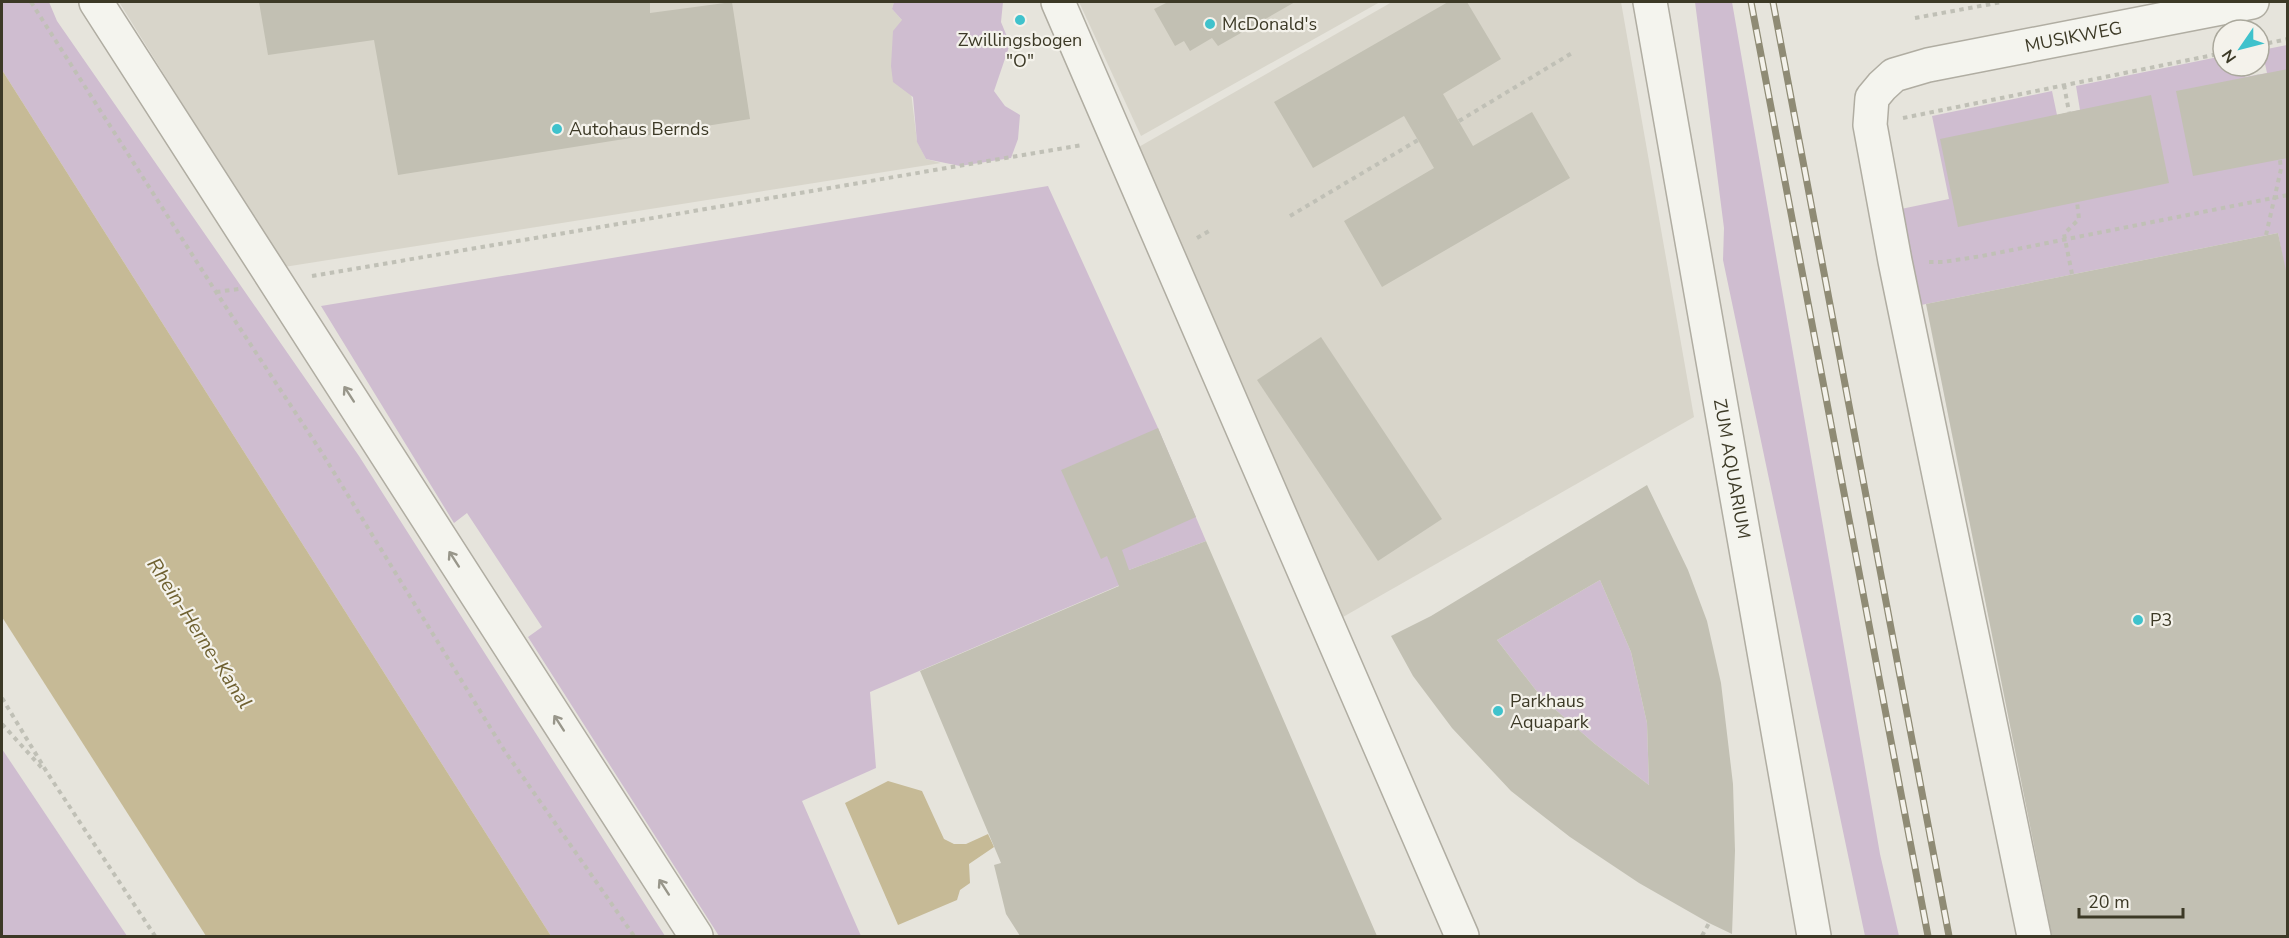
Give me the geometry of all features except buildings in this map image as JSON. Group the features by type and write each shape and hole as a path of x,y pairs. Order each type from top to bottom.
{"street":[{"path":"96,2 696,936"},
{"path":"1058,2 1462,936"},
{"name":"ZUM AQUARIUM","path":"1650,2 1814,936"},
{"name":"MUSIKWEG","path":"1870,125 1872,98 1894,75 1928,65 2252,2"},
{"path":"1870,125 1895,261 2034,936"}],"path":[{"path":"31,2 322,453 504,750 634,936"},
{"path":"1915,18 2002,2"},
{"path":"2271,43 2288,39"},
{"path":"1459,122 1572,53"},
{"path":"1870,125 2211,55"},
{"path":"2064,86 2069,112"},
{"path":"216,292 1116,139"},
{"path":"1290,216 1418,140"},
{"path":"2266,235 2281,169 2280,160"},
{"path":"1895,261 1943,262 2288,195"},
{"path":"2072,274 2064,234 2079,219 2077,202"},
{"path":"2,698 48,774 155,936"},
{"path":"2,724 48,774"},
{"path":"1702,936 1709,923"}],"shaded area":[{"path":"2,2 49,2 57,21 359,456 665,936 551,936 2,70"},
{"name":"Autohaus Bernds","path":"119,2 894,2 892,9 902,20 917,141 926,159 941,163 284,267"},
{"path":"894,2 1003,2 1001,22 1010,44 994,91 1005,106 1020,115 1018,139 1011,158 960,166 926,159 917,142 913,97 893,82 891,66 893,31 902,20 892,9"},
{"path":"1079,2 1380,2 1141,136"},
{"path":"1392,2 1621,2 1694,417 1343,617 1137,148"},
{"path":"1695,2 1732,2 1880,854 1899,936 1865,936 1723,260 1724,228"},
{"path":"2287,45 2287,280 2278,233 1921,305 1901,209 1949,199 1932,116 2052,91 2057,115 2080,110 2076,86 2211,58 2211,78 2271,78 2271,48"},
{"path":"1048,186 1158,428 1206,541 1129,570 1134,579 870,692 876,768 802,801 861,936 719,936 528,637 542,627 467,513 454,523 321,306"},
{"path":"1600,580 1631,652 1647,723 1649,785 1595,744 1542,698 1497,640"},
{"path":"2,749 127,936 2,936"}],"water":[{"name":"Rhein-Herne-Kanal","path":"2,70 551,936 206,936 2,617"},
{"path":"888,781 922,791 944,839 954,844 966,844 988,834 994,847 969,864 970,883 960,890 957,900 898,925 845,803"}],"railway":[{"path":"1751,2 1928,936"},
{"path":"1773,2 1949,936"}],"place":[{"name":"Zwillingsbogen \"O\"","path":"1020,20"},
{"name":"McDonald's","path":"1210,24"},
{"name":"Autohaus Bernds","path":"557,129"},
{"name":"P3","path":"2138,620"},
{"name":"Parkhaus Aquapark","path":"1498,711"}]}
